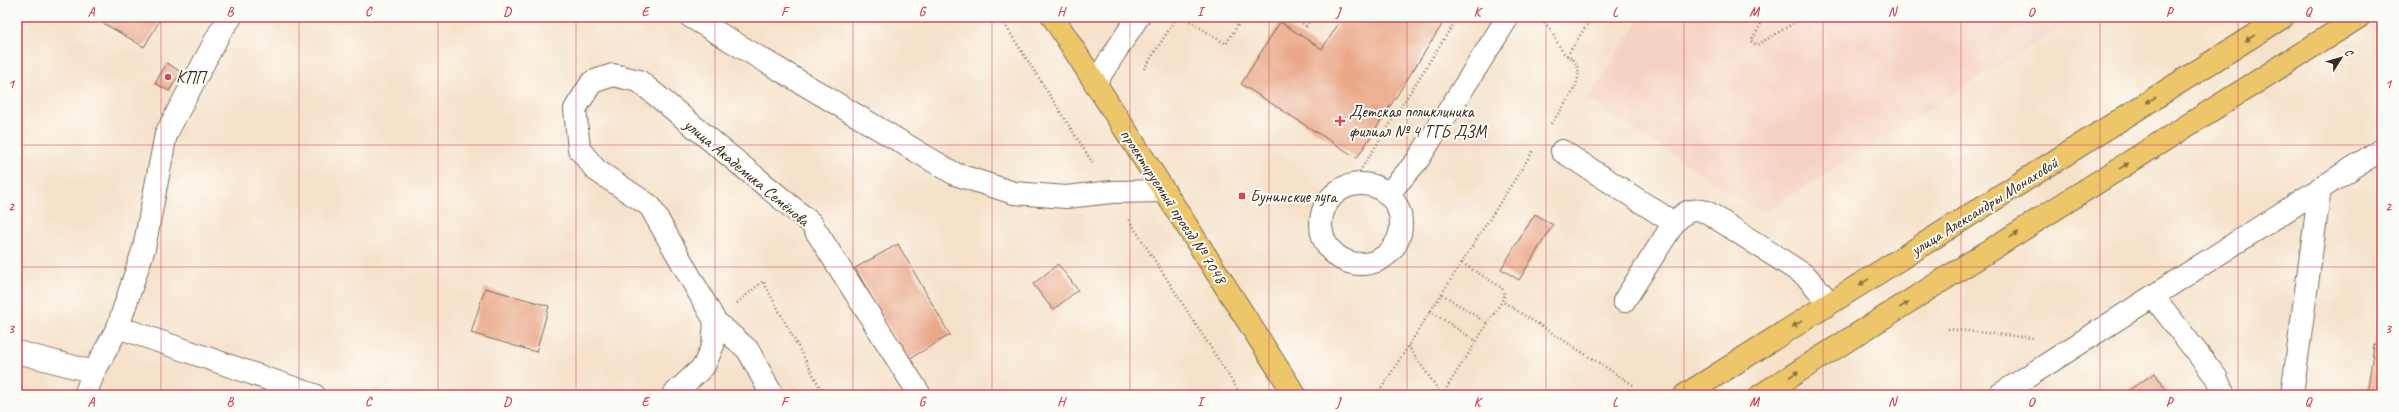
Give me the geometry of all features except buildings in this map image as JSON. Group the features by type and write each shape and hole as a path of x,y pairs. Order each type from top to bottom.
{"main road":[{"name":"проектируемый проезд № 7048","path":"1053,17 1295,395"},
{"name":"улица Александры Монаховой","path":"1685,395 2283,17"},
{"path":"1761,395 2359,17"}],"street":[{"path":"85,395 94,372 118,327 144,248 166,134 220,32 231,17"},
{"path":"691,17 955,174 1014,193 1066,197 1112,192 1163,191"},
{"path":"1096,83 1138,17"},
{"path":"1388,194 1417,161 1508,17"},
{"name":"улица Академика Семёнова","path":"715,321 650,206 596,170 579,149 575,109 592,82 613,75 639,81 811,223 920,395"},
{"path":"1999,395 2382,149"},
{"path":"1562,151 1674,223"},
{"path":"1364,183 1377,187 1388,194 1399,209 1402,226 1397,244 1385,257 1369,264 1351,264 1335,256 1324,242 1320,224 1324,206 1335,193 1351,185 1364,183"},
{"path":"2292,395 2320,188"},
{"path":"1624,301 1674,223 1684,212 1694,209 1707,212 1806,276 1830,303"},
{"path":"2153,296 2216,378 2224,395"},
{"path":"673,395 704,366 713,345 715,321"},
{"path":"715,321 748,350 772,395"},
{"path":"118,327 314,395"},
{"path":"17,352 94,372"}],"path":[{"path":"1144,69 1177,17"},
{"path":"1183,17 1226,44 1243,17"},
{"path":"1292,17 1306,26 1312,17"},
{"path":"1351,185 1458,17"},
{"path":"1538,17 1547,23 1563,52 1574,61 1578,77 1575,86 1546,132"},
{"path":"1567,56 1592,17"},
{"path":"1765,17 1751,41 1757,45 1804,17"},
{"path":"1377,395 1537,145"},
{"path":"1408,346 1442,395 1505,295 1502,288 1462,263"},
{"path":"715,321 763,281 824,395"},
{"path":"1442,294 1488,324"},
{"path":"1502,301 1635,386"},
{"path":"1430,311 1476,341"},
{"path":"1948,329 2080,342"}],"shaded area":[{"path":"1641,17 2077,17 1763,213 1588,100"}],"place":[{"name":"КПП","path":"168,77"},
{"name":"Детская поликлиника филиал № 4 ТГБ ДЗМ","path":"1340,121"},
{"name":"Бунинские луга","path":"1242,196"}]}
